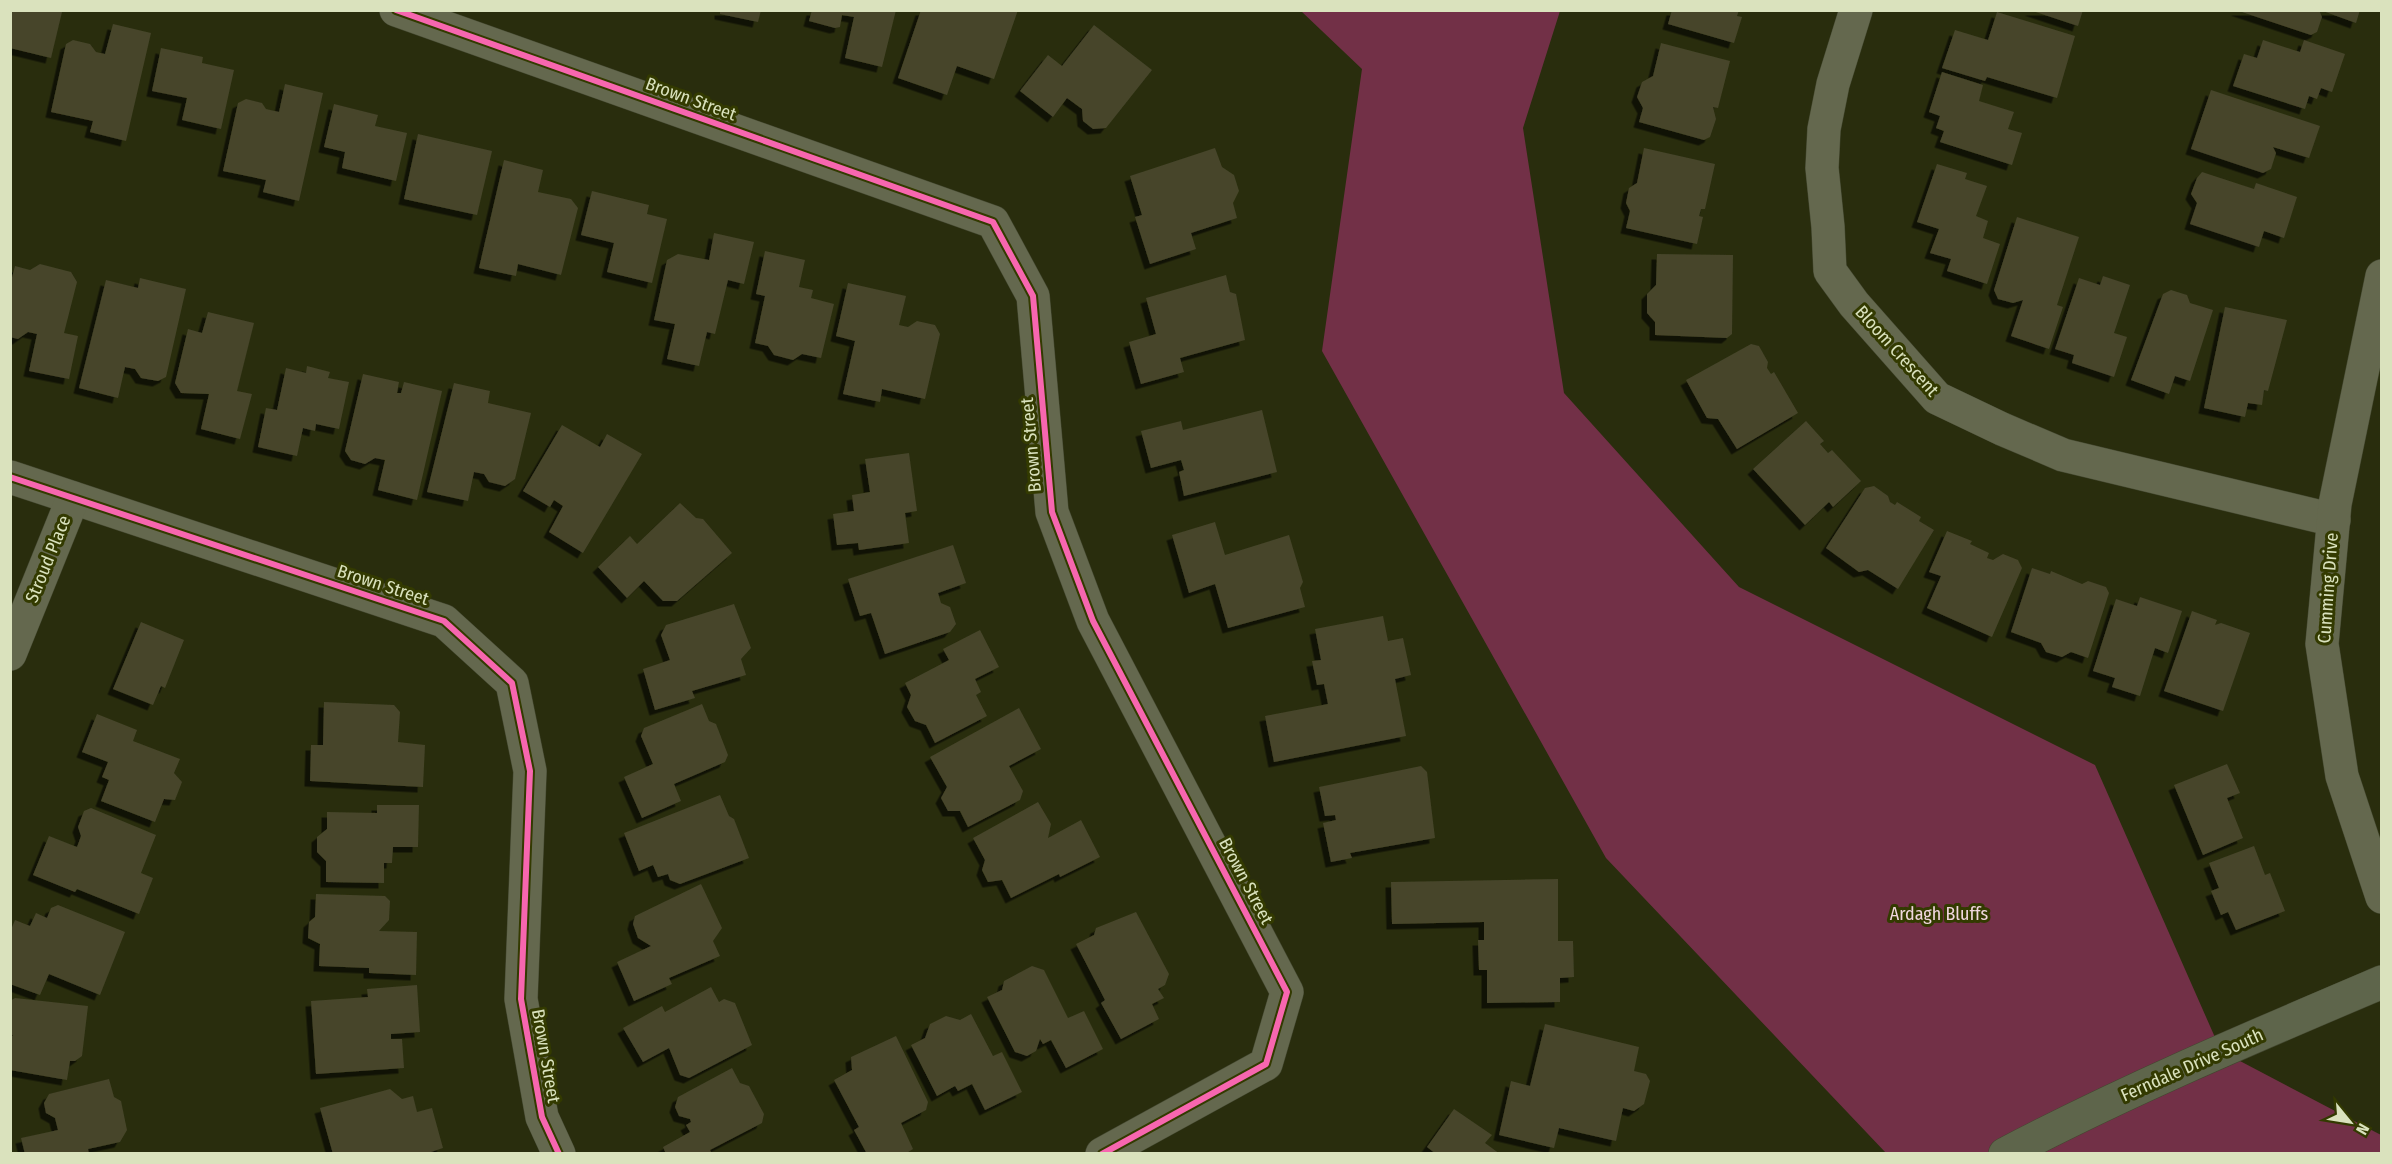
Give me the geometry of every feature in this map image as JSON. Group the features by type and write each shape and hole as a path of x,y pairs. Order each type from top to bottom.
{"main road":[{"name":"Ferndale Drive South","path":"2005,1154 2044,1133 2222,1051 2382,982"}],"street":[{"name":"Brown Street","path":"396,10 993,222 1033,296 1052,512 1093,621 1287,992 1266,1064 1102,1154"},
{"name":"Bloom Crescent","path":"1856,10 1833,84 1825,119 1822,148 1830,271 1854,304 1937,398 2064,455 2334,520"},
{"name":"Cumming Drive","path":"2382,276 2334,520 2322,644 2342,776 2382,897"},
{"name":"Brown Street","path":"10,477 444,621 512,683 530,771 521,999 542,1117 559,1154"},
{"name":"Stroud Place","path":"10,654 73,498"}],"green space":[{"name":"Ardagh Bluffs","path":"1301,11 1560,11 1523,128 1564,393 1739,587 2095,765 2221,1051 2381,1135 2381,1153 1886,1153 1606,858 1322,351 1362,69"}],"building":[{"path":"10,10 62,12 51,58 10,48"},
{"path":"720,10 761,10 758,22 720,14"},
{"path":"812,10 896,10 882,67 845,58 854,17 842,15 840,27 835,28 809,21"},
{"path":"921,10 1018,10 994,79 957,66 947,95 898,78"},
{"path":"1672,10 1739,10 1737,16 1742,17 1734,43 1668,24"},
{"path":"2030,10 2083,10 2078,26"},
{"path":"2236,10 2319,10 2322,17 2317,32 2311,35"},
{"path":"2320,10 2360,10 2356,23"},
{"path":"1997,12 2075,36 2057,98 1987,77 1985,81 1942,68 1955,30 1988,40"},
{"path":"113,24 151,33 126,141 90,132 93,121 51,112 66,44 73,40 90,44 96,52 105,54"},
{"path":"1094,25 1152,70 1106,128 1093,129 1083,121 1082,109 1067,98 1053,117 1020,91 1048,55 1062,66"},
{"path":"2263,40 2300,52 2304,40 2345,54 2332,92 2321,88 2317,99 2309,96 2305,109 2233,86 2244,54 2257,58"},
{"path":"1661,43 1730,61 1718,108 1713,107 1716,119 1710,137 1704,140 1639,122 1643,108 1637,97 1642,82 1653,76"},
{"path":"161,48 203,57 202,63 234,70 221,129 182,120 187,98 152,91"},
{"path":"1942,72 1983,85 1979,101 2014,112 2008,129 2022,133 2012,165 1940,142 1944,131 1936,128 1940,116 1929,112"},
{"path":"285,84 323,93 299,201 263,192 266,180 223,171 238,103 246,99 262,103 266,109 279,112"},
{"path":"2211,90 2320,126 2309,158 2273,147 2276,153 2271,169 2263,173 2191,149"},
{"path":"334,104 378,115 375,126 407,133 396,181 342,168 345,152 324,147"},
{"path":"418,134 492,151 477,215 404,199"},
{"path":"1215,148 1222,167 1234,175 1239,191 1233,203 1237,218 1191,233 1196,249 1150,264 1135,217 1142,215 1130,176"},
{"path":"1644,148 1715,164 1705,209 1701,209 1699,216 1703,217 1697,244 1626,228 1630,211 1626,203 1629,188 1637,183"},
{"path":"504,160 543,170 538,192 571,199 578,208 561,275 518,264 516,276 479,268"},
{"path":"1937,164 1967,173 1965,179 1987,186 1976,216 1988,221 1983,238 2000,244 1987,284 1947,271 1951,259 1930,253 1939,229 1917,222"},
{"path":"2202,172 2254,189 2256,183 2297,197 2284,238 2264,231 2259,247 2190,224 2197,203 2191,194"},
{"path":"592,191 649,205 647,214 667,219 652,283 607,272 614,243 581,235"},
{"path":"2017,217 2079,237 2057,305 2063,307 2049,349 2011,336 2023,300 2013,303 1998,299 1994,290"},
{"path":"714,233 754,242 744,284 728,280 715,334 707,332 699,366 667,359 675,324 654,320 667,260 678,254 709,260"},
{"path":"765,251 805,260 799,287 813,290 811,298 834,304 821,358 802,354 793,360 774,355 768,346 755,343 765,296 756,294"},
{"path":"1657,254 1733,255 1732,334 1727,338 1655,335 1655,322 1647,313 1647,294 1656,285"},
{"path":"40,264 71,272 77,282 64,333 78,336 69,379 29,371 37,334 28,332 18,339 10,337 10,285 15,266 30,270"},
{"path":"1226,275 1230,292 1236,294 1245,340 1180,358 1184,372 1141,384 1129,342 1156,334 1146,298"},
{"path":"2103,276 2130,285 2114,333 2127,337 2114,377 2072,363 2074,355 2055,349 2079,278 2100,285"},
{"path":"140,278 186,289 166,377 158,381 141,378 135,369 125,367 118,398 79,388 106,280 138,288"},
{"path":"848,283 906,296 899,325 908,327 917,321 935,325 940,334 925,399 882,389 880,402 843,394 855,341 836,336"},
{"path":"2171,290 2187,295 2190,303 2213,310 2190,381 2175,376 2169,394 2131,380 2163,294"},
{"path":"2225,307 2287,320 2268,391 2264,390 2262,405 2248,403 2245,417 2204,408"},
{"path":"208,312 254,323 237,391 252,394 240,439 201,429 209,394 181,393 175,383 188,329 202,333"},
{"path":"1751,344 1759,346 1768,362 1767,368 1771,374 1774,372 1798,413 1737,449 1718,419 1707,418 1686,380"},
{"path":"307,366 330,372 328,378 349,382 339,429 316,424 315,431 303,428 297,456 258,447 266,408 277,410 286,368 306,373"},
{"path":"363,374 399,382 397,393 401,393 404,382 442,391 417,500 378,490 385,460 375,458 365,464 351,460 345,451"},
{"path":"454,383 490,391 488,403 531,413 515,479 505,486 489,482 484,474 474,472 468,501 427,492"},
{"path":"1262,410 1277,472 1184,496 1179,472 1184,470 1181,460 1151,468 1141,431 1181,421 1183,430"},
{"path":"1806,421 1824,441 1820,444 1828,453 1832,450 1861,481 1833,507 1829,502 1805,525 1753,469"},
{"path":"562,425 600,447 607,434 642,454 583,553 549,532 563,506 554,500 550,507 523,491"},
{"path":"909,453 917,511 905,513 909,543 859,550 858,543 837,545 833,514 854,511 852,495 870,492 865,459"},
{"path":"1874,486 1888,496 1890,502 1895,505 1897,502 1921,517 1919,521 1934,530 1898,589 1868,570 1859,572 1826,548 1865,488"},
{"path":"680,503 696,518 703,519 732,553 677,601 663,601 644,581 627,598 598,567 630,536 637,544"},
{"path":"1215,522 1225,555 1289,535 1303,582 1300,588 1305,607 1228,628 1215,584 1189,593 1172,535"},
{"path":"1947,531 1972,541 1970,544 1989,553 1987,558 1993,560 2003,554 2018,560 2022,568 1992,637 1927,608 1941,576 1929,572"},
{"path":"953,545 966,583 938,593 941,603 950,607 956,624 950,632 885,654 871,613 860,616 848,579"},
{"path":"2032,568 2050,574 2051,571 2082,584 2088,581 2106,587 2109,593 2088,658 2071,652 2062,657 2046,652 2041,643 2011,632"},
{"path":"2140,597 2182,611 2168,653 2155,648 2140,696 2112,687 2115,678 2093,671 2116,599 2137,606"},
{"path":"734,604 751,648 741,659 746,675 692,691 695,698 655,710 643,669 670,660 661,635 666,625"},
{"path":"2192,611 2217,620 2215,625 2221,623 2250,633 2223,711 2164,691"},
{"path":"1383,616 1388,641 1403,638 1411,675 1395,679 1406,736 1274,762 1265,716 1328,704 1324,684 1317,685 1312,661 1321,660 1315,629"},
{"path":"141,622 184,640 165,688 161,686 153,705 113,689"},
{"path":"980,630 999,667 975,679 981,692 976,695 987,716 935,743 926,725 915,721 907,707 911,695 905,683 949,660 943,649"},
{"path":"324,702 394,705 400,712 398,742 425,745 423,787 310,781 311,745 323,745"},
{"path":"702,704 709,721 716,724 728,755 725,762 674,784 681,801 642,818 624,777 653,764 641,736 644,728"},
{"path":"1019,708 1041,749 1009,766 1023,791 1020,800 968,827 960,811 948,811 941,798 947,787 930,757"},
{"path":"97,714 137,730 133,741 180,759 174,773 182,782 175,800 164,799 155,822 101,801 109,780 102,777 108,762 82,752"},
{"path":"2227,764 2240,793 2227,798 2243,838 2203,855 2174,785"},
{"path":"1421,766 1427,772 1435,838 1350,853 1352,858 1331,862 1323,823 1336,820 1335,815 1325,816 1319,787"},
{"path":"720,795 729,816 734,819 749,858 680,884 670,880 668,874 658,877 653,865 639,871 624,833"},
{"path":"1038,802 1051,824 1048,838 1081,820 1100,857 1011,898 1002,880 988,882 982,870 985,860 973,838"},
{"path":"377,805 419,805 418,847 393,847 392,863 384,863 384,883 326,882 326,861 317,852 317,837 327,829 327,812 377,813"},
{"path":"91,808 156,835 141,873 153,878 139,914 77,889 75,892 33,875 49,836 77,847 81,836 78,827 84,811"},
{"path":"2254,846 2265,875 2270,873 2285,911 2236,930 2228,912 2221,915 2211,891 2219,888 2209,863"},
{"path":"1558,879 1558,941 1573,941 1574,977 1560,978 1560,1002 1487,1003 1487,970 1479,970 1478,940 1484,940 1484,922 1392,924 1391,882"},
{"path":"701,884 722,928 713,941 720,956 669,978 672,984 634,1001 617,962 651,946 638,938 633,924 635,916"},
{"path":"316,894 385,896 390,901 389,920 379,931 417,932 416,975 369,973 369,968 319,966 320,944 308,938 309,922 315,917"},
{"path":"58,905 125,932 100,995 49,974 40,995 10,984 10,932 15,920 30,926 36,913 47,918 51,908"},
{"path":"1136,912 1169,974 1165,985 1158,989 1164,998 1152,1004 1159,1019 1121,1039 1101,1003 1105,1000 1076,944 1094,935 1096,928"},
{"path":"1032,966 1044,970 1068,1018 1084,1011 1103,1049 1066,1068 1051,1040 1043,1044 1040,1039 1036,1051 1027,1056 1015,1052 987,997 1002,990 1004,981"},
{"path":"417,985 420,1032 391,1034 391,1039 402,1039 404,1068 316,1074 311,1001 368,997 367,989"},
{"path":"711,987 719,1002 724,999 735,1003 752,1045 689,1078 680,1075 669,1048 643,1062 623,1028 662,1006 665,1012"},
{"path":"15,998 88,1006 82,1056 75,1061 70,1061 67,1080 10,1070 10,1036 13,1036 10,1032 10,1001"},
{"path":"971,1014 993,1056 1002,1052 1022,1092 985,1110 972,1084 958,1091 955,1086 937,1096 911,1045 925,1038 930,1024 946,1016 960,1020"},
{"path":"1545,1024 1639,1047 1634,1071 1646,1074 1650,1081 1644,1104 1634,1111 1623,1108 1616,1141 1559,1128 1554,1148 1499,1135 1511,1081 1530,1086"},
{"path":"896,1036 928,1102 926,1110 901,1123 913,1149 905,1154 867,1154 854,1130 859,1127 834,1080 852,1070 851,1057"},
{"path":"732,1068 740,1083 749,1086 764,1114 762,1123 710,1150 712,1154 666,1154 663,1147 690,1132 686,1125 691,1122 690,1119 679,1116 675,1107 678,1097"},
{"path":"109,1079 114,1097 121,1101 127,1130 120,1142 88,1149 89,1154 25,1154 21,1138 58,1130 55,1118 46,1113 44,1103 49,1094"},
{"path":"390,1089 402,1099 413,1096 417,1112 432,1108 443,1148 425,1154 333,1154 320,1108"},
{"path":"1454,1109 1492,1135 1485,1143 1500,1154 1436,1154 1427,1147"}],"cycle path":[{"path":"396,10 993,222 1033,296 1052,512 1093,621 1287,992 1266,1064 1102,1154"},
{"path":"10,477 444,621 512,683 530,771 521,999 542,1117 559,1154"}]}
